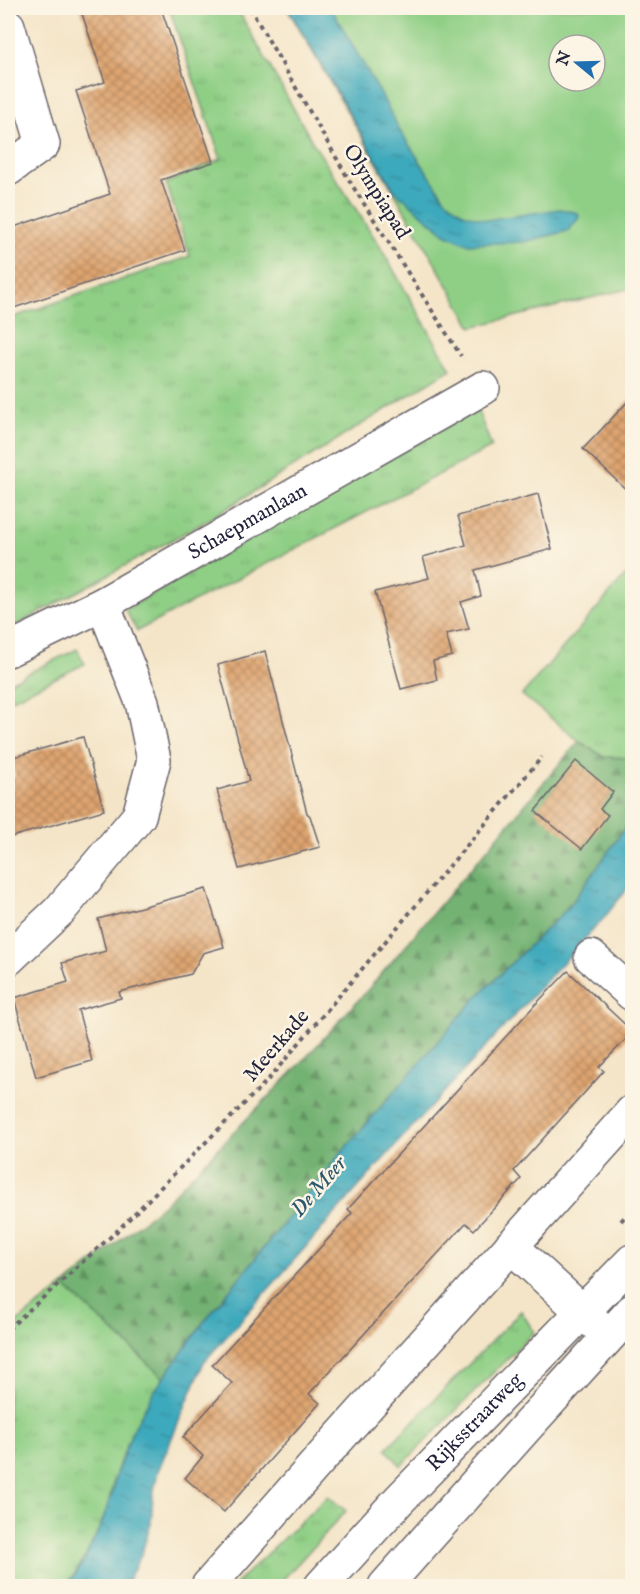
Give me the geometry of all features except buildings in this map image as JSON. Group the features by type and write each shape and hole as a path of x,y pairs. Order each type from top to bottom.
{"street":[{"path":"8,26 43,144 8,169"},
{"name":"Schaepmanlaan","path":"8,650 103,604 483,388"},
{"path":"8,959 59,911 139,816 154,760 142,702 103,604"},
{"path":"591,957 633,994"},
{"path":"208,1587 337,1440 633,1112"},
{"path":"511,1246 609,1336"},
{"name":"Rijksstraatweg","path":"321,1587 399,1500 633,1261"},
{"name":"Rijksstraatweg","path":"385,1587 529,1424 633,1311"}],"path":[{"name":"Olympiapad","path":"250,8 352,185 483,388"},
{"name":"Meerkade","path":"8,1329 116,1232 266,1083 542,757"}],"green space":[{"path":"169,8 237,8 313,143 379,245 451,369 208,520 8,630 8,319 190,256 166,183 221,159"},
{"path":"287,8 632,8 632,288 472,327"},
{"path":"8,73 25,109 8,115"},
{"path":"477,409 492,447 137,631 125,610"},
{"path":"632,568 632,756 629,758 604,757 579,741 522,695"},
{"path":"77,649 85,664 8,701 8,683"},
{"path":"579,741 604,757 629,758 632,756 632,818 569,907 477,997 340,1154 203,1323 164,1378 64,1286 163,1205 301,1063 372,985"},
{"path":"64,1286 164,1378 143,1412 126,1448 93,1542 66,1586 8,1586 8,1329"},
{"path":"521,1311 534,1332 401,1466 386,1449"},
{"path":"328,1496 346,1511 277,1586 233,1586"}],"water":[{"path":"288,8 331,8 400,131 445,199 463,213 486,220 560,209 578,213 579,218 568,231 524,242 467,244 445,234 394,190"},
{"name":"De Meer","path":"632,818 632,883 604,918 403,1137 204,1362 158,1471 153,1495 151,1524 141,1555 125,1586 66,1586 82,1565 101,1525 133,1429 153,1393 203,1323 340,1154 477,997 569,907"}]}
